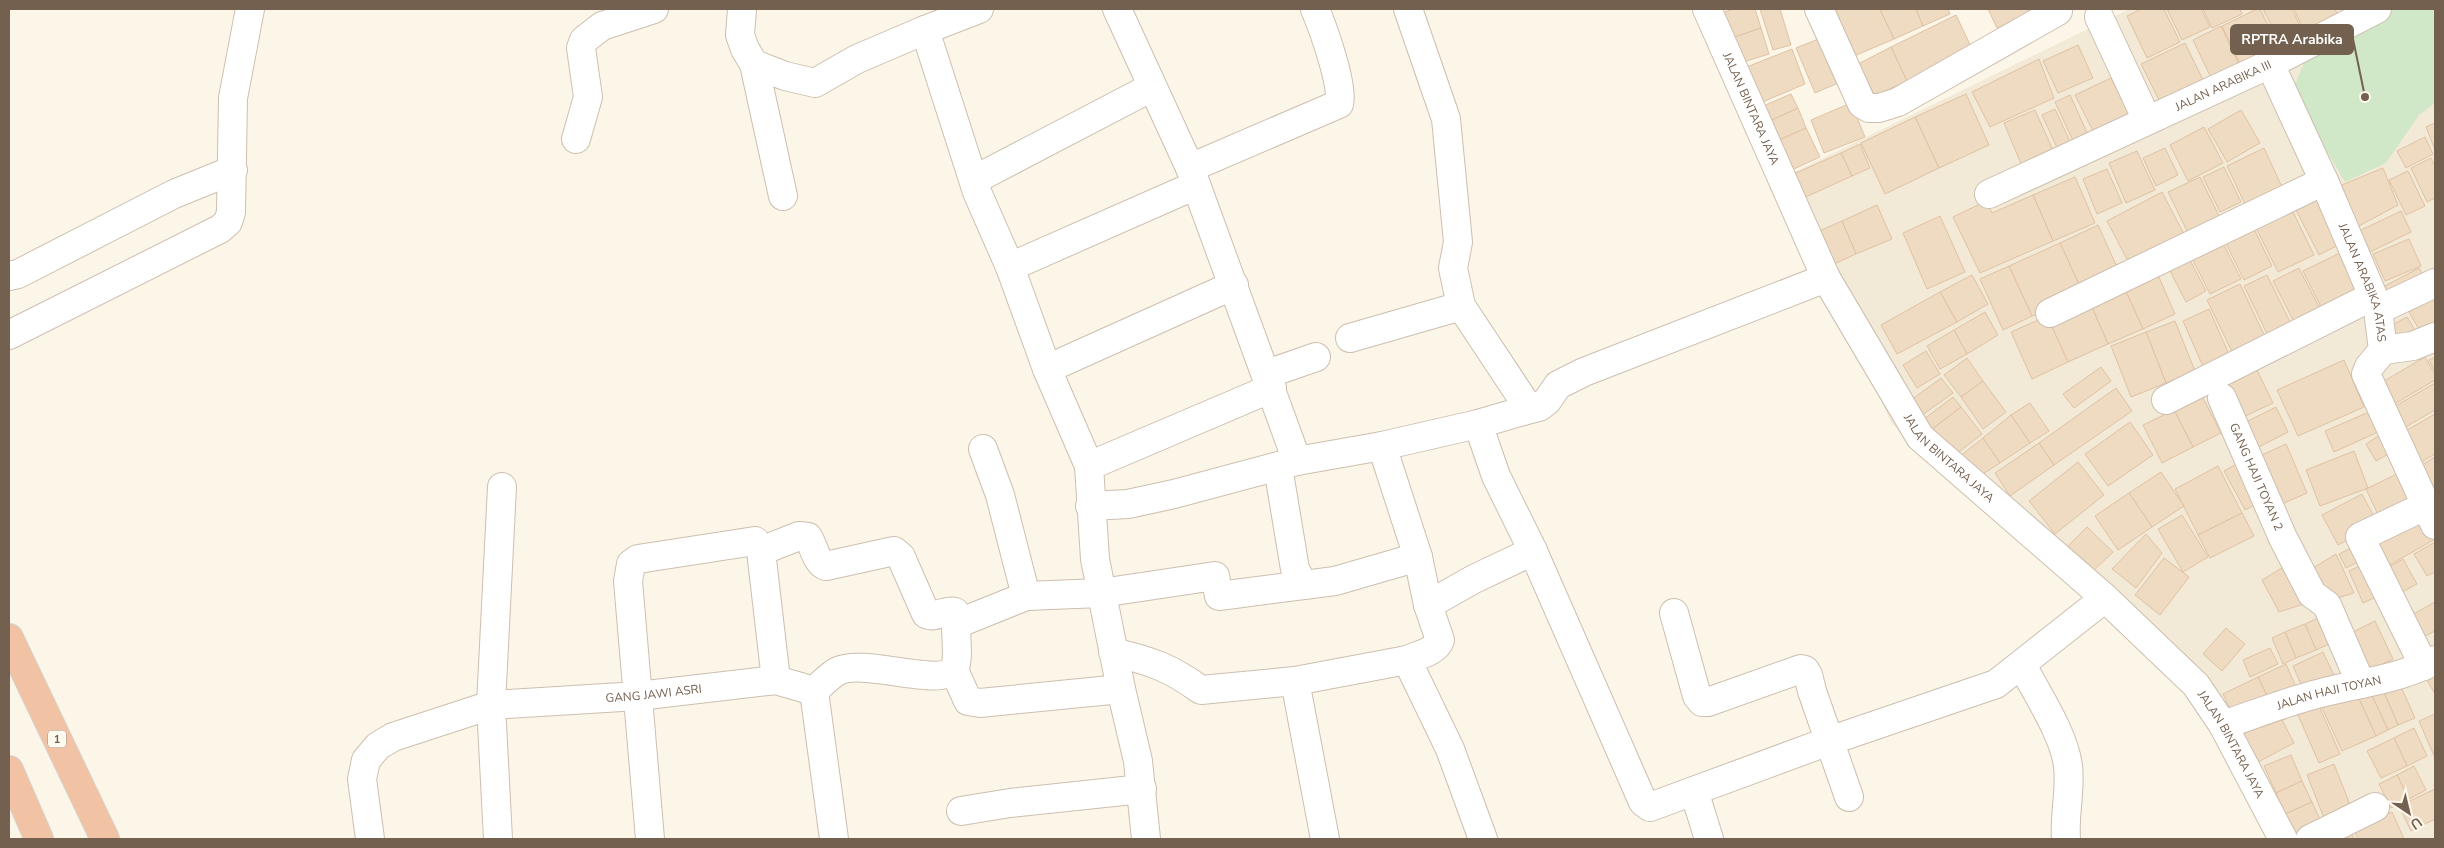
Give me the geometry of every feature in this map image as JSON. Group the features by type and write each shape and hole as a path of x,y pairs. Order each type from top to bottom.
{"highway":[{"name":"1","path":"9,638 105,839"},
{"path":"9,770 39,839"}],"street":[{"path":"9,335 220,229 228,222 232,212 233,98 250,9"},
{"path":"576,139 588,97 581,48 584,40 602,26 654,9"},
{"path":"742,9 740,35 745,50 754,64 783,196"},
{"path":"754,64 785,76 815,83 857,59 936,20 979,9"},
{"path":"1117,9 1193,176 1270,381 1287,464 1295,569 1303,585"},
{"path":"1010,267 1339,104 1341,94 1315,9"},
{"path":"1408,9 1446,119 1458,242 1454,272 1461,306 1526,404 1523,411"},
{"name":"JALAN BINTARA JAYA","path":"1707,9 1826,278 1920,437 2105,598 2196,685 2223,725 2283,839"},
{"name":"JALAN ARABIKA III","path":"1990,194 2270,64 2377,9"},
{"path":"1822,10 1862,104 1869,108 1898,102 2057,10 2108,13 2147,120"},
{"path":"936,20 974,180 1089,466 1090,506 1095,559 1113,652 1138,761 1146,839"},
{"name":"JALAN ARABIKA ATAS","path":"2270,64 2324,181 2375,303 2383,350 2369,367 2366,374 2430,515"},
{"path":"974,180 1152,87"},
{"path":"9,276 18,274 174,194 232,170"},
{"path":"2050,313 2324,181"},
{"path":"1090,506 1128,504 1174,494 1287,464 1382,446 1478,424 1539,407 1547,401 1558,385 1584,372 1826,278"},
{"path":"2166,400 2375,303 2435,283"},
{"path":"1048,368 1234,285"},
{"path":"1350,338 1461,306"},
{"path":"2383,350 2413,346 2435,336"},
{"path":"1089,466 1270,381 1316,357"},
{"name":"GANG HAJI TOYAN 2","path":"2222,398 2283,538 2312,594 2327,605 2361,684"},
{"path":"1478,424 1496,476 1533,550 1643,802 1650,807 1828,741 1996,684 2105,598"},
{"path":"1113,652 1157,663 1177,672 1201,690 1295,681 1407,660 1438,646 1440,640 1428,605 1418,557 1382,446"},
{"path":"983,449 1000,495 1026,596"},
{"path":"498,839 491,705 502,486"},
{"path":"2430,515 2360,537 2430,663"},
{"path":"761,551 799,536 808,537 819,561 826,566 894,551 901,557 926,614 932,616 951,611 955,612 959,623"},
{"path":"650,839 628,581 631,564 638,559 754,541 761,551 776,680"},
{"path":"1428,605 1474,579 1533,550"},
{"path":"834,839 814,691 838,671 859,667 942,677 954,670 957,664 956,628 959,623 1026,596 1101,594 1216,576 1219,596 1335,581 1418,557"},
{"path":"1674,613 1699,699 1705,703 1801,669 1804,670 1808,675 1828,741 1849,797"},
{"path":"1407,660 1450,749 1482,839"},
{"name":"JALAN HAJI TOYAN","path":"2223,725 2299,699 2361,684 2430,663"},
{"path":"2022,665 2062,745 2068,767 2066,839"},
{"path":"954,670 968,701 980,703 1121,689"},
{"name":"GANG JAWI ASRI","path":"370,839 362,780 366,760 378,746 393,738 491,705 638,696 776,680 814,691"},
{"path":"1295,681 1324,839"},
{"path":"961,811 1010,803 1142,789"},
{"path":"1694,792 1709,839"},
{"path":"2310,839 2375,807"}],"shaded area":[{"path":"2129,9 2435,9 2435,839 2279,839 2226,720 1892,424 1776,181"}],"green space":[{"path":"2383,9 2435,9 2435,103 2419,115 2386,163 2345,182 2292,92 2310,48"}],"building":[{"path":"1734,9 1755,9 1761,28 1726,40 1718,14"},
{"path":"1760,9 1780,9 1791,45 1773,50"},
{"path":"1833,9 1880,9 1894,39 1847,59"},
{"path":"1880,9 1916,9 1923,26 1894,39"},
{"path":"1916,9 1948,9 1950,14 1923,26"},
{"path":"1988,9 2037,9 1997,28"},
{"path":"2141,9 2164,9 2180,42 2147,58 2127,16"},
{"path":"2167,9 2201,9 2210,27 2182,40"},
{"path":"2203,9 2240,9 2242,14 2212,28"},
{"path":"2260,9 2282,54 2244,72 2222,26"},
{"path":"2263,9 2292,9 2307,40 2284,51"},
{"path":"2294,9 2335,9 2341,21 2307,37"},
{"path":"1956,15 1972,49 1907,81 1891,47"},
{"path":"2221,26 2242,71 2214,84 2193,40"},
{"path":"1761,28 1769,54 1734,65 1726,40"},
{"path":"1826,36 1845,80 1815,93 1796,48"},
{"path":"2185,43 2204,82 2161,104 2141,64"},
{"path":"2078,45 2093,78 2058,93 2043,61"},
{"path":"1891,47 1907,81 1875,96 1858,64"},
{"path":"1792,49 1805,84 1753,106 1739,70"},
{"path":"2039,59 2054,98 1990,127 1972,92"},
{"path":"2111,78 2132,120 2096,137 2075,95"},
{"path":"1791,94 1798,108 1761,125 1754,110"},
{"path":"1966,94 1989,145 1939,168 1915,117"},
{"path":"2070,95 2090,139 2075,145 2055,102"},
{"path":"1851,103 1865,137 1824,153 1811,120"},
{"path":"1798,108 1806,128 1770,144 1761,125"},
{"path":"2055,109 2073,148 2060,154 2042,115"},
{"path":"2035,110 2056,157 2024,171 2004,123"},
{"path":"2241,110 2260,143 2227,162 2208,129"},
{"path":"1915,117 1939,168 1885,194 1861,143"},
{"path":"2435,123 2435,150 2426,127"},
{"path":"2204,127 2223,163 2188,181 2170,145"},
{"path":"1806,128 1820,157 1783,174 1770,144"},
{"path":"2425,137 2433,154 2406,168 2397,151"},
{"path":"1860,144 1870,168 1852,176 1841,153"},
{"path":"2165,148 2178,175 2156,186 2143,158"},
{"path":"2264,148 2282,187 2245,204 2227,166"},
{"path":"2137,151 2155,190 2126,203 2109,163"},
{"path":"1841,153 1852,176 1799,200 1789,176"},
{"path":"2431,158 2435,166 2435,198 2427,202 2411,168"},
{"path":"2224,167 2241,202 2220,212 2203,177"},
{"path":"2383,168 2398,205 2357,227 2337,187"},
{"path":"2107,169 2122,203 2097,214 2083,179"},
{"path":"2408,171 2425,206 2406,215 2389,180"},
{"path":"2075,177 2095,223 2053,241 2033,195"},
{"path":"2200,177 2221,220 2189,235 2168,192"},
{"path":"2162,192 2186,238 2131,267 2107,221"},
{"path":"2320,193 2344,242 2319,255 2294,206"},
{"path":"2033,195 2053,241 1980,273 1953,217 1986,201 1992,213"},
{"path":"1877,205 1892,239 1856,254 1842,221"},
{"path":"2291,208 2314,255 2278,272 2255,226"},
{"path":"2401,211 2411,232 2370,252 2359,231"},
{"path":"1940,216 1965,272 1927,289 1903,233"},
{"path":"1842,221 1856,254 1832,265 1817,232"},
{"path":"2098,225 2121,276 2083,293 2060,243"},
{"path":"2252,225 2272,266 2244,280 2224,239"},
{"path":"2221,239 2241,279 2210,294 2190,254"},
{"path":"2409,239 2421,266 2385,281 2373,254"},
{"path":"2060,243 2083,293 2032,316 2009,266"},
{"path":"2344,251 2362,289 2322,309 2303,271"},
{"path":"2189,258 2206,291 2186,302 2169,269"},
{"path":"2009,266 2032,316 2003,330 1980,279"},
{"path":"2155,268 2175,314 2143,329 2122,283"},
{"path":"2299,268 2322,313 2296,326 2273,281"},
{"path":"2419,268 2426,280 2390,300 2383,287"},
{"path":"1972,275 1988,304 1957,322 1940,292"},
{"path":"2267,275 2293,328 2270,340 2244,286"},
{"path":"2122,283 2143,329 2108,344 2088,298"},
{"path":"2240,284 2266,339 2233,354 2207,300"},
{"path":"1940,292 1957,322 1897,354 1881,325"},
{"path":"2435,297 2435,331 2424,338 2409,312"},
{"path":"2088,298 2108,344 2068,362 2047,316"},
{"path":"2209,309 2232,361 2206,373 2183,321"},
{"path":"1985,312 1998,335 1967,354 1954,330"},
{"path":"2047,316 2068,362 2032,379 2011,332"},
{"path":"2407,317 2419,337 2397,347 2386,328"},
{"path":"2175,321 2195,371 2166,383 2146,332"},
{"path":"1954,330 1967,354 1940,369 1927,346"},
{"path":"2146,332 2166,383 2131,397 2111,346"},
{"path":"1926,351 1940,374 1917,388 1903,365"},
{"path":"2425,357 2435,374 2435,380 2386,409 2374,387"},
{"path":"2435,357 2435,371 2429,360"},
{"path":"1967,358 1983,381 1961,397 1944,375"},
{"path":"2344,360 2364,407 2298,436 2277,390"},
{"path":"2255,366 2273,403 2237,420 2219,383"},
{"path":"2101,367 2111,381 2074,408 2063,394"},
{"path":"1941,378 1953,393 1918,418 1907,403"},
{"path":"1983,381 2006,412 1983,429 1961,397"},
{"path":"2435,383 2435,410 2404,428 2392,408"},
{"path":"2116,388 2132,411 2054,465 2039,443"},
{"path":"2202,396 2221,433 2193,447 2174,410"},
{"path":"1953,397 1961,407 1931,430 1923,420"},
{"path":"2030,403 2049,431 2030,443 2011,415"},
{"path":"1961,407 1982,434 1952,457 1931,430"},
{"path":"2276,407 2288,432 2247,453 2238,426"},
{"path":"2174,410 2193,447 2162,463 2143,425"},
{"path":"2369,412 2378,432 2334,452 2325,431"},
{"path":"2435,414 2435,454 2418,464 2400,434"},
{"path":"2011,415 2030,443 2000,463 1983,438"},
{"path":"2130,422 2153,455 2108,486 2085,454"},
{"path":"2383,433 2394,451 2376,461 2366,444"},
{"path":"1983,438 2000,463 1972,481 1955,460"},
{"path":"2039,443 2054,465 2010,496 1995,473"},
{"path":"2286,444 2307,493 2273,508 2251,460"},
{"path":"2354,451 2368,488 2320,506 2306,470"},
{"path":"2435,457 2435,494 2414,470"},
{"path":"2078,462 2104,495 2055,534 2029,501"},
{"path":"2240,462 2262,501 2245,510 2224,471"},
{"path":"2218,466 2242,513 2198,535 2175,489"},
{"path":"2161,472 2184,506 2152,527 2129,493"},
{"path":"2401,472 2416,504 2381,521 2366,489"},
{"path":"2129,493 2152,527 2118,550 2095,516"},
{"path":"2362,494 2378,524 2338,545 2322,515"},
{"path":"2423,511 2435,534 2435,539 2381,570 2366,543"},
{"path":"2242,513 2254,536 2210,558 2198,535"},
{"path":"2182,515 2208,557 2183,572 2158,529"},
{"path":"2087,527 2113,552 2088,576 2063,551"},
{"path":"2146,534 2162,553 2136,588 2112,569"},
{"path":"2435,542 2435,572 2427,576 2414,554"},
{"path":"2357,545 2364,559 2346,568 2339,554"},
{"path":"2336,554 2354,593 2330,600 2313,568"},
{"path":"2164,558 2189,577 2160,615 2135,595"},
{"path":"2403,559 2417,584 2397,595 2384,570"},
{"path":"2368,562 2382,594 2363,603 2349,571"},
{"path":"2285,566 2304,604 2279,612 2262,580"},
{"path":"2435,602 2435,631 2421,638 2408,617"},
{"path":"2318,618 2329,644 2316,650 2305,624"},
{"path":"2375,621 2393,659 2369,671 2351,633"},
{"path":"2305,624 2316,650 2296,658 2285,632"},
{"path":"2226,628 2245,644 2222,671 2203,654"},
{"path":"2285,632 2296,658 2283,664 2272,638"},
{"path":"2270,648 2278,664 2250,677 2243,660"},
{"path":"2323,652 2334,675 2303,689 2293,666"},
{"path":"2286,664 2296,687 2269,700 2258,677"},
{"path":"2435,669 2435,694 2424,675"},
{"path":"2258,677 2269,700 2234,717 2223,694"},
{"path":"2397,678 2415,718 2398,725 2380,683"},
{"path":"2380,683 2398,725 2388,730 2368,687"},
{"path":"2368,687 2388,730 2376,736 2356,692"},
{"path":"2356,692 2376,736 2342,751 2322,708"},
{"path":"2319,706 2340,754 2319,763 2298,715"},
{"path":"2278,712 2294,743 2258,762 2241,731"},
{"path":"2435,714 2435,758 2419,721"},
{"path":"2414,728 2427,756 2407,766 2394,738"},
{"path":"2394,738 2407,766 2381,778 2367,751"},
{"path":"2291,755 2302,781 2276,793 2264,766"},
{"path":"2334,764 2353,812 2326,823 2307,775"},
{"path":"2414,766 2426,790 2409,799 2397,775"},
{"path":"2397,775 2409,799 2391,808 2379,784"},
{"path":"2302,781 2312,802 2285,814 2276,793"},
{"path":"2435,789 2435,819 2411,831 2399,806"},
{"path":"2312,802 2322,824 2295,836 2285,814"},
{"path":"2392,812 2404,839 2358,839 2353,829"},
{"path":"2350,828 2354,839 2324,839"}],"place":[{"name":"RPTRA Arabika","path":"2365,97"}]}
